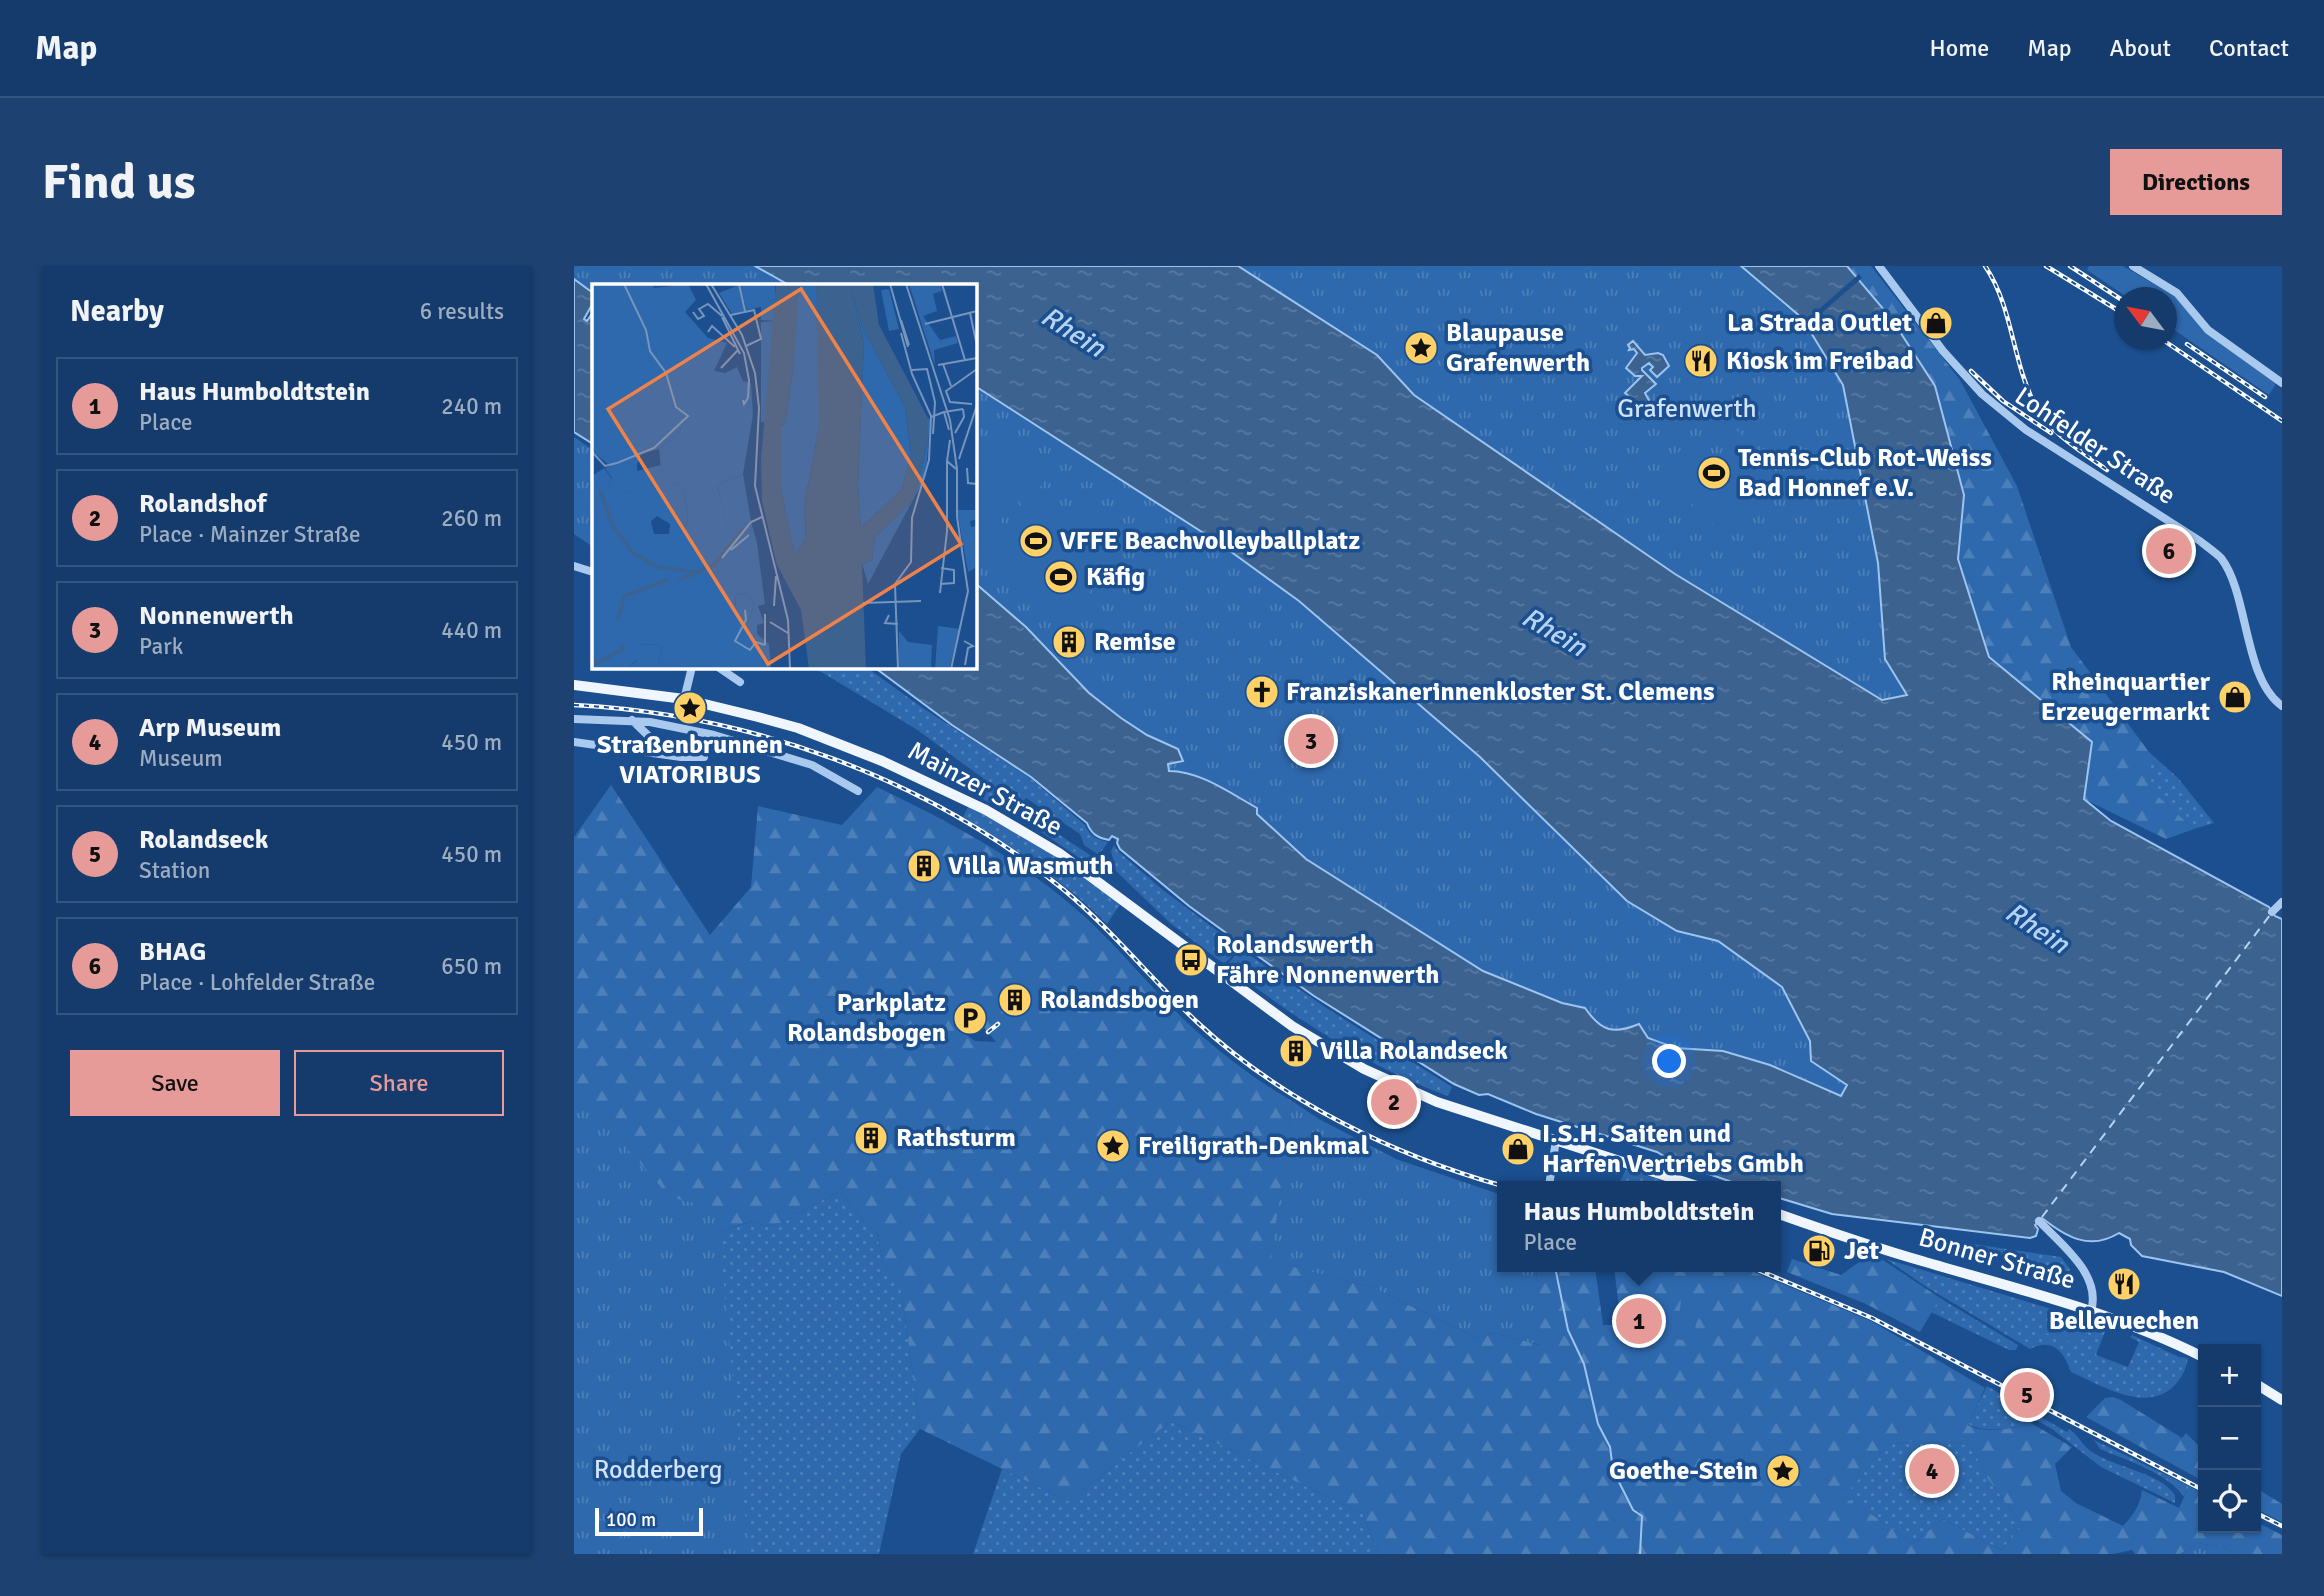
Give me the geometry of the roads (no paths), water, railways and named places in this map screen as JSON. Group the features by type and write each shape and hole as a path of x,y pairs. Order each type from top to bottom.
{"main road":[{"name":"Mainzer Straße","path":"574,685 684,699 791,726 842,744 986,810 1059,853 1267,1008 1339,1056 1437,1102 1556,1140"},
{"path":"1556,1140 1682,1181"},
{"name":"Bonner Straße","path":"1781,1215 1873,1246 2091,1311 2198,1355"},
{"path":"2261,1387 2282,1400"}],"street":[{"name":"Lohfelder Straße","path":"1879,266 1943,351 1982,394 2026,430 2200,541 2221,558 2231,578 2254,660 2270,695 2282,706"},
{"path":"2133,266 2177,293 2208,330 2282,383"},
{"path":"574,566 592,572"},
{"path":"681,712 692,668"},
{"path":"721,668 740,682"},
{"path":"574,719 632,720 679,726 804,762 858,791"},
{"path":"632,720 662,749 663,754"},
{"path":"574,742 674,756 704,757"},
{"path":"2272,912 2282,902"},
{"path":"1550,1181 1556,1140"},
{"path":"2039,1221 2088,1277 2094,1296 2091,1311"}],"water":[{"name":"Rhein","path":"755,266 1238,266 1377,355 1414,395 1675,574 1882,700 1907,695 1885,659 1878,563 1843,385 1802,318 1741,266 1847,266 1891,318 1935,386 1964,495 1958,559 1989,657 2092,742 2084,799 2111,821 2269,907 2275,916 2282,919 2282,1296 2224,1272 2142,1256 2131,1245 2130,1239 2119,1233 2098,1241 2088,1241 2069,1236 2042,1218 2035,1225 2038,1229 2036,1236 2030,1238 1832,1214 1781,1199 1781,1181 1729,1181 1672,1161 1657,1152 1536,1114 1488,1094 1479,1095 1454,1084 1314,996 1189,906 1120,849 1118,839 1112,836 1109,840 1095,835 1087,823 1031,777 952,725 875,668 976,668 976,584 1026,627 1089,693 1147,735 1178,749 1183,761 1168,764 1169,771 1203,779 1257,808 1257,814 1306,859 1483,971 1562,1003 1585,1008 1597,1022 1608,1029 1622,1029 1639,1024 1648,1038 1676,1048 1723,1051 1770,1065 1841,1096 1847,1085 1811,1061 1810,1041 1782,987 1718,941 1677,931 1627,901 1480,757 1299,601 1219,543 976,387 976,284 787,284"},
{"path":"574,279 592,292 592,305 584,319 587,321 592,314 592,443 574,432"},
{"path":"1633,341 1645,355 1663,355 1669,366 1657,377 1650,370 1653,367 1649,363 1642,368 1656,384 1645,393 1651,404 1644,411 1625,393 1642,376 1635,376 1626,368 1637,353 1634,349 1629,350 1628,345"}],"waterway":[{"path":"1556,1272 1568,1330 1584,1364 1598,1424 1610,1447 1613,1470 1633,1510 1642,1516 1640,1554"}],"railway":[{"path":"1985,266 2001,299 2021,370 2035,405 2058,433 2107,470"},
{"path":"2046,266 2114,308"},
{"path":"2070,266 2114,295"},
{"path":"2187,344 2265,397"},
{"path":"2177,350 2282,421"},
{"path":"1971,371 2003,401 2051,433"},
{"path":"574,705 640,711 706,722 770,738 834,759 895,785 954,815 1011,850 1064,890 1099,921 1197,1022 1265,1077 1341,1122 1380,1141 1497,1184"},
{"path":"988,1032 998,1024"},
{"path":"1763,1272 1872,1318 2198,1487"},
{"path":"2261,1516 2282,1526"}],"place":[{"name":"La Strada Outlet","path":"1936,323"},
{"name":"Blaupause Grafenwerth","path":"1421,348"},
{"name":"Kiosk im Freibad","path":"1701,361"},
{"name":"Tennis-Club Rot-Weiss Bad Honnef e.V.","path":"1714,473"},
{"name":"VFFE Beachvolleyballplatz","path":"1036,541"},
{"name":"BHAG","path":"2169,551"},
{"name":"Käfig","path":"1061,577"},
{"name":"Remise","path":"1069,642"},
{"name":"Franziskanerinnenkloster St. Clemens","path":"1262,692"},
{"name":"Rheinquartier Erzeugermarkt","path":"2235,697"},
{"name":"Straßenbrunnen VIATORIBUS","path":"690,708"},
{"name":"Nonnenwerth","path":"1311,741"},
{"name":"Villa Wasmuth","path":"924,866"},
{"name":"Rolandswerth Fähre Nonnenwerth","path":"1191,960"},
{"name":"Rolandsbogen","path":"1015,1000"},
{"name":"Parkplatz Rolandsbogen","path":"970,1018"},
{"name":"Villa Rolandseck","path":"1296,1051"},
{"name":"Rolandshof","path":"1394,1102"},
{"name":"Rathsturm","path":"871,1138"},
{"name":"Freiligrath-Denkmal","path":"1113,1146"},
{"name":"I.S.H. Saiten und Harfen Vertriebs Gmbh","path":"1518,1149"},
{"name":"Jet","path":"1819,1251"},
{"name":"Bellevuechen","path":"2124,1284"},
{"name":"Haus Humboldtstein","path":"1639,1321"},
{"name":"Rolandseck","path":"2027,1395"},
{"name":"Goethe-Stein","path":"1783,1471"},
{"name":"Arp Museum","path":"1932,1471"}],"park label":[{"name":"Grafenwerth","path":"1687,409"},
{"name":"Rodderberg","path":"658,1470"}]}
